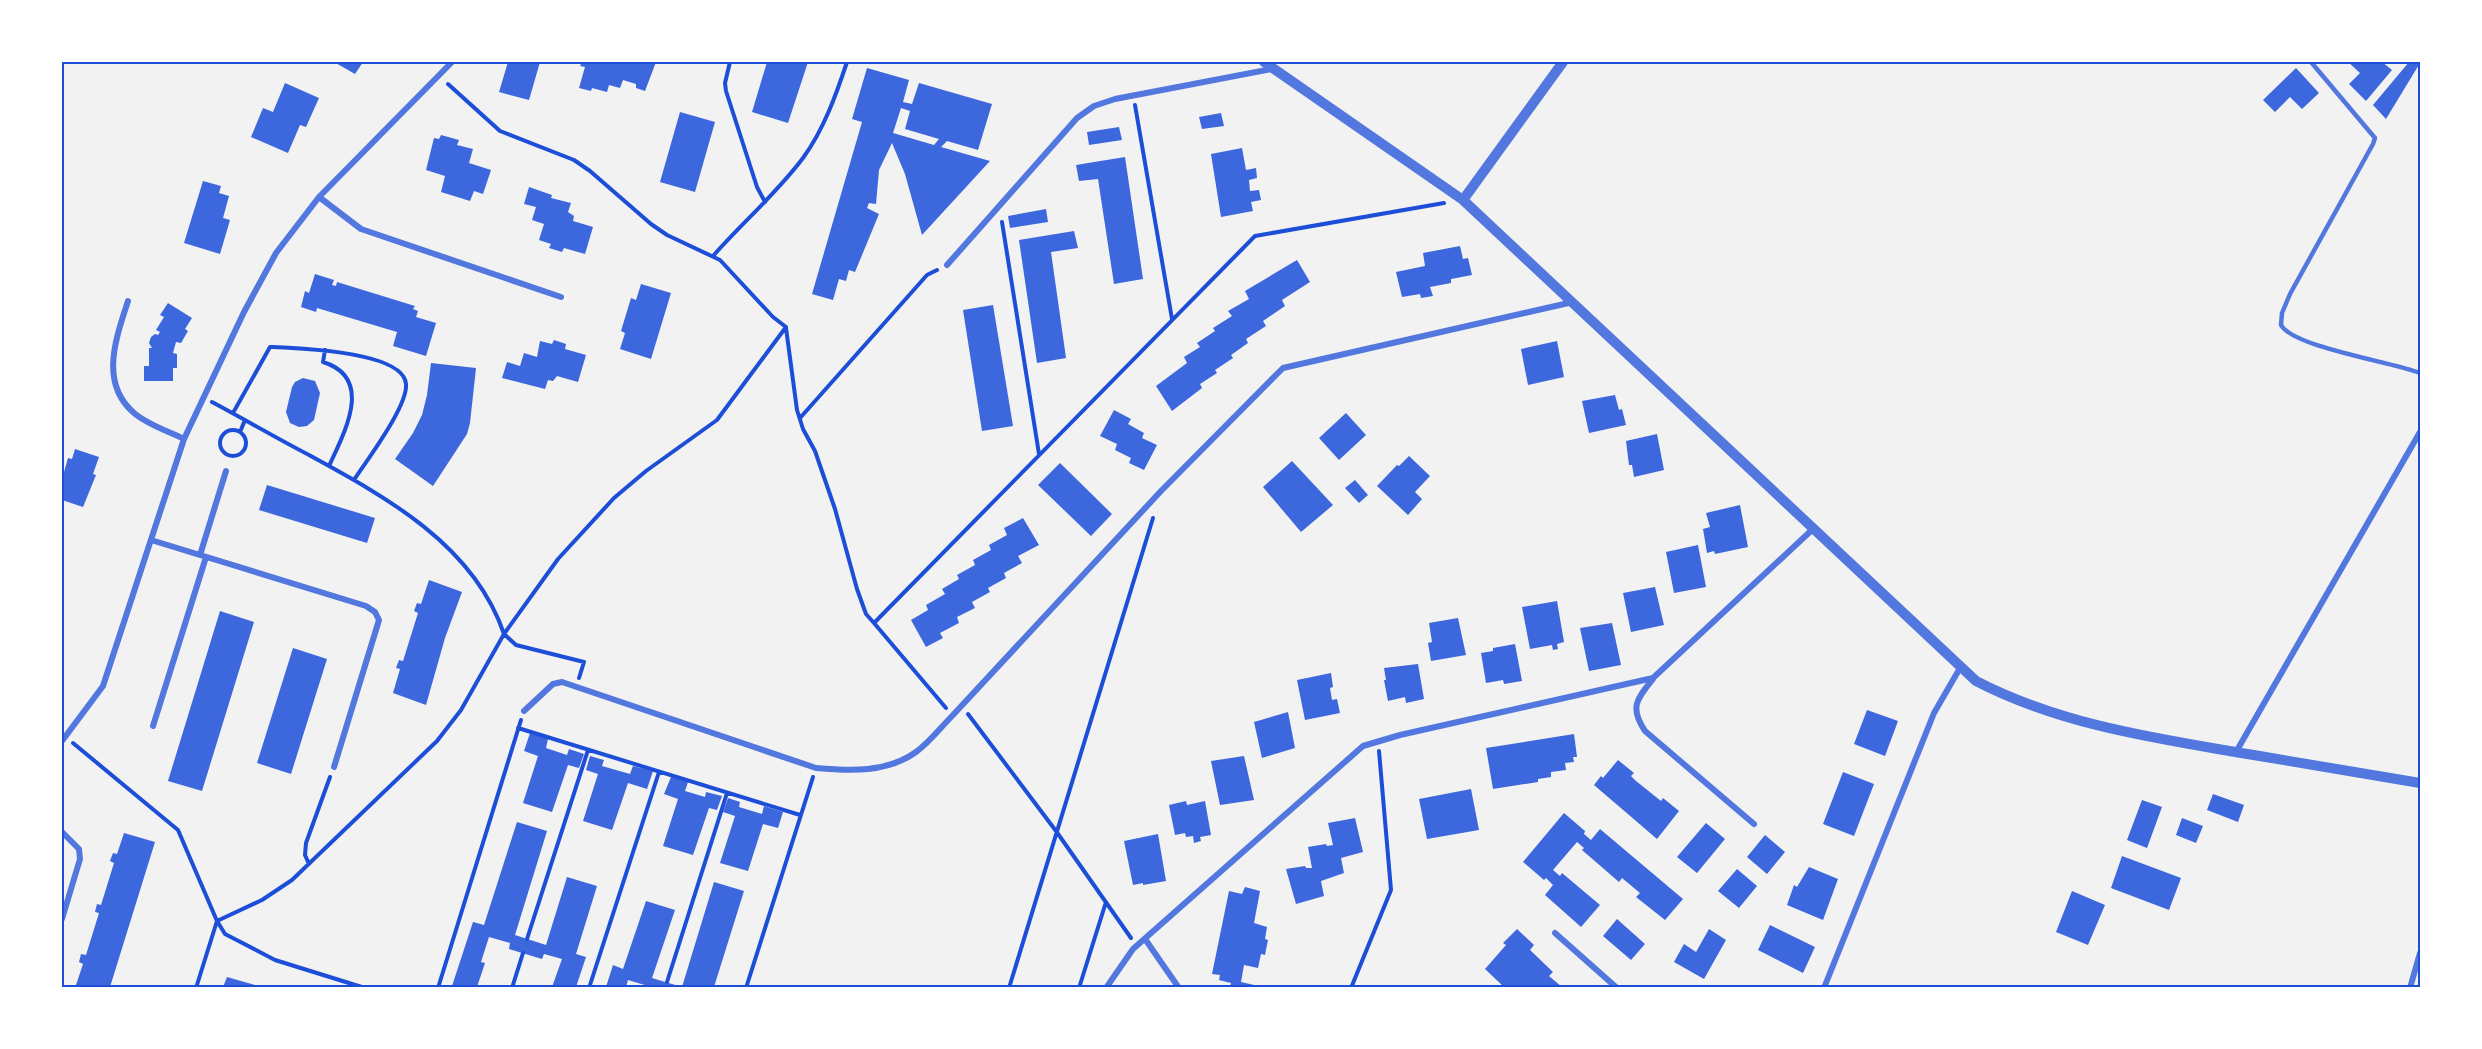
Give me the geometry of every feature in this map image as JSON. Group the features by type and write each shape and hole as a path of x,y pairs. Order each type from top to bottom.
{"street":[{"path":"63,738 103,686 184,439 244,312 276,253 318,197 452,62"},
{"path":"1264,62 1463,200 1976,681 2004,696 2042,710 2148,737 2421,783"},
{"path":"1463,200 1563,62"},
{"path":"947,265 1077,118 1094,106 1115,99 1274,68"},
{"path":"318,197 361,229 561,297"},
{"path":"128,301 114,354 112,375 118,391 124,403 135,414 184,439"},
{"path":"524,711 553,684 562,682 816,768 846,771 877,769 899,762 917,752 1161,491 1283,368 1573,302"},
{"path":"2236,752 2421,432"},
{"path":"153,726 226,471"},
{"path":"1754,824 1645,731 1636,717 1637,699 1653,678 1814,528"},
{"path":"151,540 366,606 375,612 379,620 334,767"},
{"path":"1824,987 1934,713 1960,668"},
{"path":"1106,987 1137,946 1363,746 1653,678"},
{"path":"62,832 79,849 80,859 62,919"},
{"path":"1555,933 1617,987"},
{"path":"1146,939 1179,987"},
{"path":"2410,987 2421,953"}],"lane":[{"path":"2311,62 2375,138 2290,294 2282,314 2281,325 2294,337 2313,345 2402,366 2421,373"}],"path":[{"path":"730,62 725,83 726,91 757,187 765,202"},
{"path":"713,256 765,202 803,157 818,134 835,97 847,62"},
{"path":"439,75 500,131 574,160 651,224 667,235 713,256 728,268 773,317 786,327 796,410 815,451 836,509 866,614 953,715"},
{"path":"1134,96 1172,320"},
{"path":"874,624 1255,236 1463,200"},
{"path":"999,204 1039,455"},
{"path":"800,419 927,275 947,265"},
{"path":"196,987 217,921 278,890 309,864 450,726 504,634 558,559 614,498 646,471 717,420 786,327"},
{"path":"233,413 270,347 325,350 388,364 399,370 406,383 405,392 392,422 354,480"},
{"path":"325,350 323,362 334,365 344,372 350,382 352,392 349,422 329,466"},
{"path":"204,397 354,480 418,520 434,534 477,583 499,620 504,634 516,645 584,662 577,686"},
{"path":"240,432 245,420"},
{"path":"231,430 240,432 245,440 243,450 235,456 225,453 220,445 222,435 231,430"},
{"path":"1009,987 1161,491"},
{"path":"961,706 1056,831 1137,946"},
{"path":"438,987 524,711"},
{"path":"518,728 800,814"},
{"path":"63,738 178,830 217,921 225,934 275,960 365,987"},
{"path":"1351,987 1391,890 1378,742"},
{"path":"527,939 588,750"},
{"path":"309,864 305,855 306,843 334,767"},
{"path":"746,987 816,768"},
{"path":"590,987 659,772"},
{"path":"667,982 727,793"},
{"path":"1079,987 1106,902"},
{"path":"512,987 523,953"}],"building":[{"path":"334,62 363,62 355,74"},
{"path":"508,62 540,62 529,100 499,92"},
{"path":"582,62 626,64 627,62 656,62 645,91 636,88 636,84 623,80 620,88 609,85 607,92 592,88 591,91 579,88 585,67 580,66"},
{"path":"767,62 808,62 788,123 752,112"},
{"path":"2348,62 2382,62 2392,70 2366,101 2349,84 2360,73"},
{"path":"2409,62 2420,63 2386,119 2373,105"},
{"path":"867,68 909,80 903,102 912,104 919,83 992,104 978,150 947,141 941,147 990,161 922,235 905,174 892,143 879,170 876,204 869,203 867,208 879,214 855,272 849,270 846,281 839,279 833,300 812,294 862,122 852,119","holes":["901,108 910,111 905,129 939,139 934,145 893,133"]},
{"path":"2296,68 2319,93 2302,109 2290,97 2275,112 2263,100"},
{"path":"285,83 319,98 306,127 300,125 288,153 251,137 263,108 273,112"},
{"path":"680,112 715,122 695,192 660,182"},
{"path":"1221,113 1224,126 1202,129 1199,117"},
{"path":"1119,127 1122,140 1089,145 1087,132"},
{"path":"441,135 459,140 457,145 473,149 469,163 491,170 483,194 474,191 470,201 441,192 445,176 426,170 434,138 439,139"},
{"path":"1242,148 1246,170 1256,168 1257,178 1249,180 1250,191 1259,190 1261,200 1251,202 1253,211 1221,217 1211,154"},
{"path":"1125,157 1143,279 1114,284 1098,179 1079,181 1076,165"},
{"path":"203,181 221,186 219,193 229,196 223,218 230,220 220,254 184,243"},
{"path":"529,187 552,195 551,198 571,203 568,212 574,216 573,221 593,227 585,254 564,248 562,252 549,248 551,244 539,240 544,224 532,220 536,207 524,204"},
{"path":"1046,209 1048,222 1010,228 1008,216"},
{"path":"1074,231 1078,248 1051,252 1066,358 1037,363 1019,240"},
{"path":"1460,246 1463,259 1468,258 1472,275 1451,279 1451,283 1430,287 1433,296 1421,298 1420,294 1402,297 1396,272 1425,266 1423,253"},
{"path":"1297,260 1310,282 1282,300 1285,306 1263,321 1266,326 1246,339 1248,343 1231,355 1233,358 1215,370 1217,373 1200,384 1202,388 1172,411 1156,386 1187,363 1184,357 1200,347 1197,343 1215,331 1213,328 1232,316 1228,311 1249,299 1245,291"},
{"path":"315,274 334,280 332,285 336,286 337,282 415,306 413,309 418,311 416,317 436,323 426,356 393,346 397,332 317,308 316,312 301,307 305,291 309,293"},
{"path":"641,284 671,293 651,359 620,349 625,333 621,331 631,298 636,300"},
{"path":"168,303 192,318 185,329 188,331 181,343 176,342 173,353 177,354 177,368 173,368 173,381 144,381 144,366 149,366 149,348 152,348 149,343 151,337 160,332 156,330 164,317 160,315"},
{"path":"993,305 1013,426 982,431 963,310"},
{"path":"554,340 566,344 565,349 586,355 578,382 557,376 553,381 548,380 545,389 502,378 507,362 520,366 524,353 537,357 540,341 552,344"},
{"path":"1557,341 1564,377 1528,385 1521,349"},
{"path":"431,363 476,368 467,434 433,486 395,459 422,415"},
{"path":"303,378 315,381 320,393 314,420 307,426 299,427 290,423 286,412 292,387 295,382"},
{"path":"1615,395 1626,425 1589,433 1582,401"},
{"path":"1114,410 1131,419 1128,424 1144,433 1142,438 1157,445 1144,470 1129,463 1131,458 1115,450 1117,444 1100,436"},
{"path":"1346,413 1366,435 1339,460 1319,438"},
{"path":"1657,434 1664,470 1634,477 1632,465 1629,465 1626,441"},
{"path":"75,449 99,457 93,474 96,475 83,507 62,500 62,479 68,458 72,459"},
{"path":"1409,456 1430,476 1415,492 1422,499 1408,515 1377,486"},
{"path":"1292,461 1333,505 1301,532 1263,487"},
{"path":"1060,463 1112,514 1091,536 1038,485"},
{"path":"1355,480 1368,495 1359,503 1345,488"},
{"path":"267,485 375,518 367,543 259,510"},
{"path":"1740,505 1748,547 1715,554 1714,551 1707,553 1703,529 1710,527 1706,513"},
{"path":"1023,518 1039,545 1018,556 1022,563 1004,573 1006,578 988,588 990,592 972,602 975,608 957,617 959,623 940,633 943,638 926,647 911,620 928,610 926,605 945,594 942,589 959,579 957,575 975,565 973,560 991,550 989,545 1007,535 1004,528"},
{"path":"1698,545 1706,587 1674,593 1666,552"},
{"path":"429,580 462,592 445,638 426,705 393,693 400,669 396,668 399,660 403,661 418,613 414,611 417,603 421,604"},
{"path":"1655,587 1664,625 1631,632 1623,593"},
{"path":"1557,601 1564,642 1557,644 1558,649 1553,650 1552,645 1530,649 1522,607"},
{"path":"220,611 254,622 202,791 168,781"},
{"path":"1458,618 1466,655 1431,661 1428,643 1432,642 1429,623"},
{"path":"1612,623 1621,665 1589,671 1580,628"},
{"path":"1515,644 1522,681 1504,684 1503,680 1486,683 1481,653"},
{"path":"293,648 327,659 291,774 257,763"},
{"path":"1418,664 1424,699 1406,703 1405,697 1388,701 1384,668"},
{"path":"1331,673 1332,700 1337,699 1340,713 1305,720 1297,680"},
{"path":"1867,710 1898,721 1885,756 1854,744"},
{"path":"1288,712 1295,748 1262,758 1254,722"},
{"path":"530,733 548,739 546,748 567,755 569,749 584,754 579,768 568,765 552,812 523,803 538,756 524,751"},
{"path":"1574,734 1577,757 1573,757 1574,762 1565,763 1566,770 1551,772 1551,777 1538,779 1538,782 1493,789 1486,748"},
{"path":"590,756 604,760 602,766 630,774 633,766 653,771 647,789 628,783 612,830 583,821 598,774 586,770"},
{"path":"1244,756 1254,800 1220,805 1211,761"},
{"path":"1618,760 1634,773 1631,776 1636,781 1661,801 1663,798 1679,811 1657,839 1594,785"},
{"path":"1843,772 1874,784 1854,836 1823,824"},
{"path":"671,777 688,782 685,791 705,797 706,792 722,796 717,810 709,808 693,855 663,846 678,799 664,794"},
{"path":"1471,789 1479,830 1427,839 1419,799"},
{"path":"2213,794 2244,805 2238,822 2207,810"},
{"path":"728,798 740,802 739,807 762,814 764,806 783,812 778,828 763,824 748,871 720,863 735,816 723,812"},
{"path":"2142,800 2162,807 2147,848 2127,840"},
{"path":"1186,801 1187,805 1205,801 1211,835 1200,837 1201,841 1194,843 1193,836 1186,837 1185,833 1175,835 1169,805"},
{"path":"1564,813 1585,831 1584,834 1591,840 1600,829 1683,899 1665,920 1636,897 1640,893 1622,878 1619,882 1582,850 1584,848 1577,842 1553,870 1560,876 1562,873 1600,905 1581,927 1545,895 1553,885 1523,862"},
{"path":"1355,818 1363,852 1341,858 1344,873 1321,881 1324,896 1296,904 1286,869 1305,866 1312,868 1308,847 1333,845 1328,823"},
{"path":"2182,818 2203,826 2196,843 2176,835"},
{"path":"517,822 547,831 515,935 546,945 567,877 597,886 576,954 586,957 576,987 552,987 562,959 544,954 542,959 509,949 510,943 489,937 481,962 485,963 477,987 452,986 473,922 484,925"},
{"path":"1706,823 1725,839 1697,873 1677,857"},
{"path":"124,833 155,842 110,987 76,985 83,964 79,962 81,954 86,955 99,913 95,912 97,904 101,905 114,863 110,861 113,853 117,854"},
{"path":"1158,834 1166,881 1133,885 1124,841"},
{"path":"1765,835 1785,852 1767,874 1747,857"},
{"path":"2122,856 2181,878 2169,910 2111,888"},
{"path":"1809,867 1838,879 1823,920 1787,905 1794,885 1797,887"},
{"path":"1737,869 1757,886 1739,908 1718,891"},
{"path":"714,882 744,891 714,987 682,987"},
{"path":"1245,887 1260,891 1254,923 1267,927 1265,939 1268,940 1265,955 1261,954 1258,968 1244,965 1241,982 1263,987 1230,987 1231,983 1219,980 1220,975 1212,974 1229,891 1242,894"},
{"path":"2072,891 2105,905 2088,945 2056,932"},
{"path":"646,901 675,910 652,978 682,987 647,987 628,980 626,987 606,987 613,965 623,969"},
{"path":"1617,919 1645,944 1631,960 1603,936"},
{"path":"1770,925 1815,947 1803,973 1758,950"},
{"path":"1517,929 1534,945 1530,950 1553,972 1549,976 1562,987 1504,987 1485,969 1506,945 1503,943"},
{"path":"1709,929 1726,940 1704,979 1674,962 1684,944 1696,952"},
{"path":"227,977 255,985 254,987 223,987"}]}
